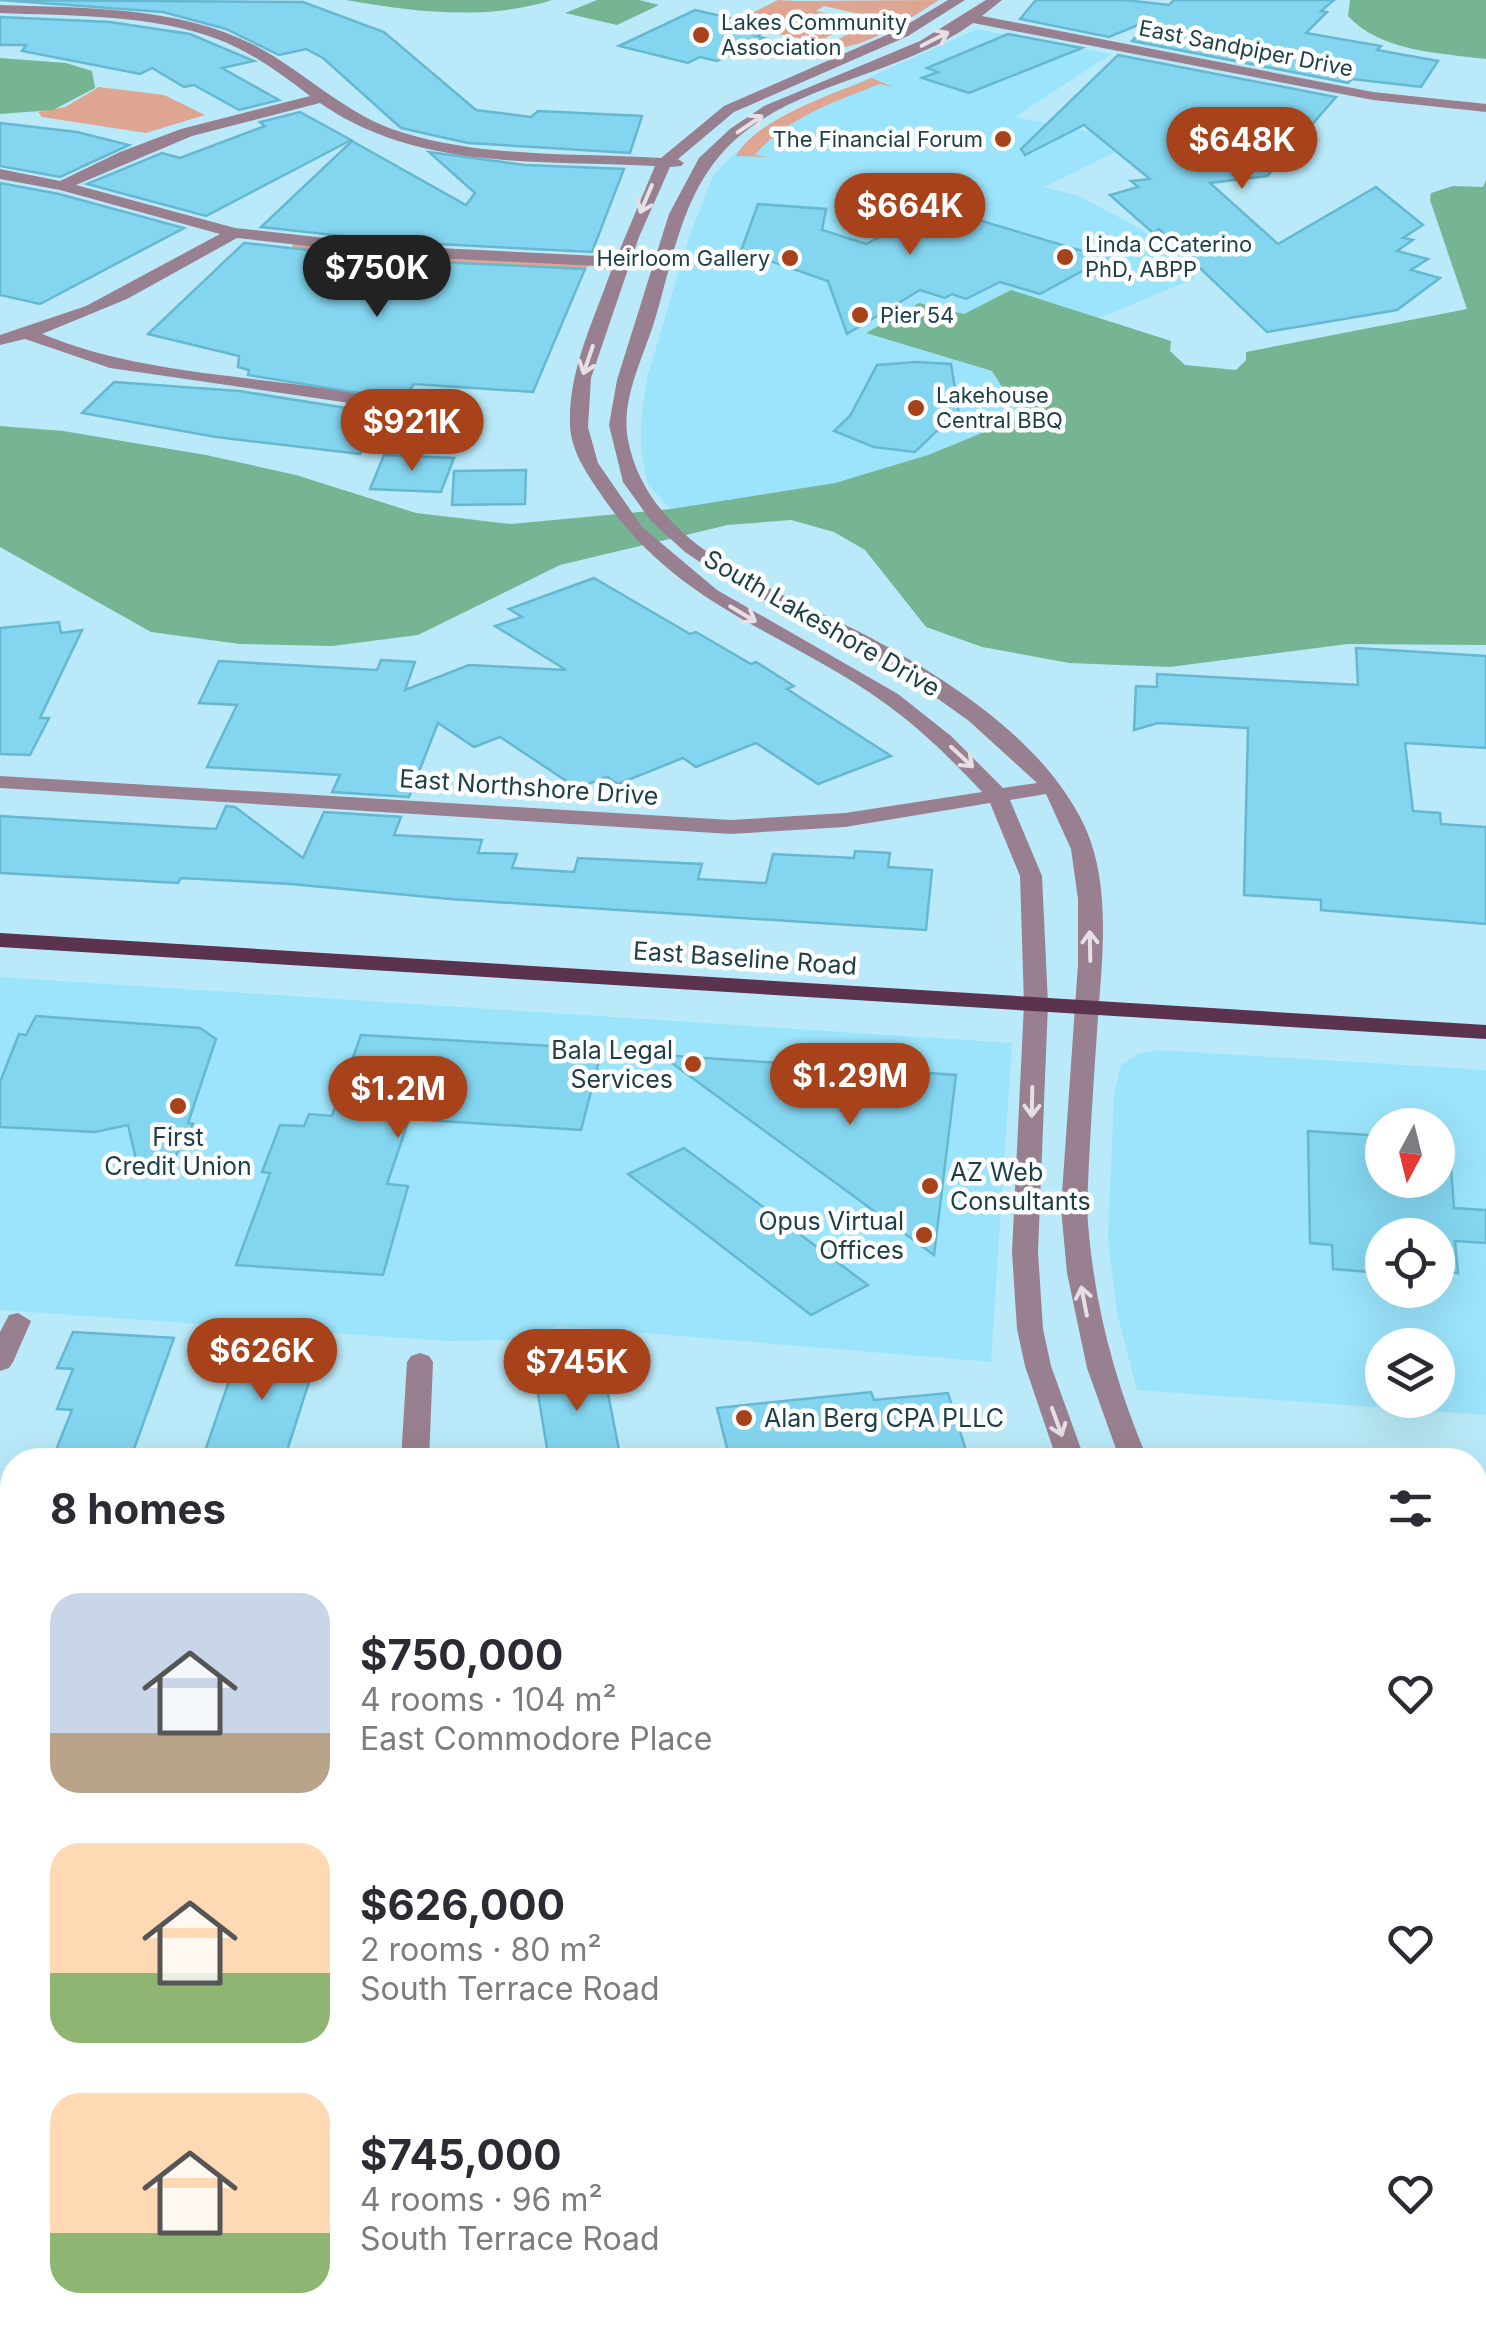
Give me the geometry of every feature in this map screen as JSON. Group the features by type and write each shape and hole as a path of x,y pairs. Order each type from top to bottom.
{"main road":[{"name":"East Baseline Road","path":"0,940 1486,1032"}],"street":[{"name":"South Lakeshore Drive","path":"958,0 940,13 843,59 732,107 665,162 648,194 641,269 618,418 626,469 642,501 692,548 796,612 894,659 980,716 1052,787 1084,854 1091,945 1075,1243 1099,1371 1129,1448"},
{"name":"South Lakeshore Drive","path":"995,0 972,19 869,68 805,93 754,120 701,164 582,378 578,412 588,462 636,532 710,594 890,698 944,740 998,796 1030,876 1036,1004 1026,1289 1038,1366 1067,1448"},
{"path":"0,9 131,17 244,44 284,68 318,99 345,116 396,136 450,149 701,164"},
{"name":"East Sandpiper Drive","path":"940,13 1373,96 1486,108"},
{"path":"843,59 869,68"},
{"path":"62,186 114,158 174,134 318,99"},
{"path":"0,174 62,186 234,233 256,246 383,262 576,274 641,269"},
{"path":"0,340 28,334 100,307 234,233"},
{"path":"28,334 70,355 135,369 370,401 466,426"},
{"name":"East Northshore Drive","path":"0,782 731,827 845,820 1052,787"},
{"path":"0,1362 18,1322"},
{"path":"416,1448 420,1362"}],"shaded area":[{"path":"346,0 552,0 501,11 449,12"},
{"path":"597,0 639,0 659,5 617,25 565,13"},
{"path":"778,0 939,0 883,33 837,48 824,47 877,18 824,6 816,11 859,21 817,42 774,33 786,25 746,16"},
{"path":"1350,0 1486,0 1486,59 1412,49 1377,37 1348,16"},
{"path":"977,29 1111,54 1015,117 1130,139 1116,152 1044,187 1079,196 1141,229 1196,278 1099,318 1011,290 964,314 919,303 867,333 992,371 1021,417 928,455 835,483 671,509 648,485 641,452 641,420 647,378 689,237 713,176 736,152 819,100"},
{"path":"0,58 66,63 92,71 95,88 53,110 0,114"},
{"path":"872,78 893,87 880,84 796,121 755,155 770,157 736,156 760,130 778,119"},
{"path":"99,87 164,95 205,115 146,133 42,117 38,112 65,107"},
{"path":"1486,180 1486,645 1348,644 1170,667 1069,663 982,647 926,627 865,550 834,532 791,520 728,525 560,565 418,635 332,646 240,644 151,632 0,547 0,426 63,431 206,455 296,475 416,513 511,524 671,509 835,483 928,455 1021,417 992,371 866,333 919,303 964,314 1011,290 1171,341 1170,351 1185,365 1236,370 1246,360 1246,352 1467,309 1430,200 1431,193 1453,186 1483,187"},
{"path":"292,244 589,266 583,269 401,259 293,248"},
{"path":"0,977 1012,1043 991,1362 559,1326 510,1340 447,1341 0,1310"},
{"path":"1158,1050 1486,1070 1486,1415 1455,1413 1455,1328 1365,1328 1365,1406 1137,1390 1117,1313 1108,1238 1114,1094 1121,1065 1138,1054"}],"building":[{"path":"0,0 303,2 384,32 476,110 531,117 538,111 642,116 630,153 468,143 401,128 323,58 306,49 279,55 226,29 163,12"},
{"path":"1036,0 1125,0 1169,5 1174,0 1334,0 1306,33 1438,61 1421,87 1352,79 1348,83 1132,41 1155,18 1109,37 1020,19"},
{"name":"Lakes Community Association","path":"695,10 774,28 756,36 764,38 717,61 700,57 688,63 619,46"},
{"path":"0,17 110,22 190,34 254,61 222,68 279,100 239,110 194,85 184,87 152,68 140,74 22,51 26,45 0,45"},
{"path":"1008,34 1082,48 969,93 922,78 938,72 927,68"},
{"path":"1118,55 1336,97 1267,176 1210,183 1278,244 1376,187 1423,225 1403,238 1413,240 1397,251 1428,259 1411,270 1440,278 1397,310 1267,332 1159,229 1153,233 1110,195 1138,187 1131,181 1150,179 1084,125 1025,155 1021,149"},
{"path":"300,112 351,140 206,216 87,184 162,153 180,158 265,126 260,122"},
{"path":"0,123 77,132 129,145 60,177 0,166"},
{"path":"352,141 466,205 475,193 429,152 525,165 624,169 592,252 398,242 261,227"},
{"path":"0,183 59,194 184,228 40,304 0,295"},
{"path":"758,204 826,209 822,230 866,244 938,208 1106,258 1040,294 1000,282 966,299 952,294 945,298 920,290 847,334 828,281 741,251"},
{"path":"244,243 398,260 585,269 533,392 414,384 402,400 248,375 249,370 238,367 239,356 148,334"},
{"name":"Lakehouse Central BBQ","path":"951,364 960,420 948,420 915,452 874,447 834,431 850,416 877,365"},
{"path":"114,382 239,391 390,415 360,454 216,437 82,413"},
{"path":"384,455 454,458 441,492 370,489"},
{"path":"526,470 525,504 452,505 454,471"},
{"path":"594,578 690,634 696,632 751,664 756,662 794,686 787,689 891,756 818,784 756,743 696,767 683,758 618,784 607,777 577,788 500,737 474,747 438,723 409,797 332,792 340,775 207,767 237,705 199,703 219,661 377,670 381,660 415,662 405,690 469,665 566,670 495,626 522,617 509,609"},
{"path":"59,622 61,633 82,630 40,718 49,718 30,755 0,754 0,628"},
{"path":"1356,648 1486,656 1486,748 1405,743 1413,811 1440,813 1441,824 1486,827 1486,924 1321,910 1321,900 1244,895 1248,728 1158,723 1134,730 1136,686 1157,687 1157,674 1358,685"},
{"path":"226,806 235,807 303,858 324,812 401,817 394,835 482,840 478,853 517,854 512,868 574,872 578,858 702,864 698,879 766,883 773,854 854,858 855,851 890,853 888,867 932,870 926,930 450,899 291,884 181,878 178,883 0,873 0,816 216,829"},
{"path":"36,1016 200,1028 216,1039 188,1123 193,1124 175,1157 158,1164 136,1159 128,1125 95,1132 0,1127 0,1082 19,1034 26,1035"},
{"path":"361,1035 602,1049 581,1130 409,1119 387,1184 408,1186 383,1275 236,1265 270,1173 262,1172 280,1125 304,1126 309,1114 332,1116"},
{"path":"661,1055 956,1075 934,1255"},
{"path":"1308,1131 1365,1135 1365,1198 1453,1198 1454,1208 1486,1210 1486,1243 1455,1241 1455,1218 1365,1218 1365,1272 1333,1269 1332,1245 1310,1243"},
{"path":"684,1148 868,1285 811,1315 628,1174"},
{"path":"73,1332 174,1338 134,1448 57,1448 72,1410 57,1409 73,1369 57,1368"},
{"path":"242,1343 320,1348 288,1448 206,1448"},
{"path":"602,1363 619,1448 547,1448 534,1370"},
{"path":"871,1392 874,1400 948,1393 965,1448 727,1448 717,1408"}],"place":[{"name":"Lakes Community Association","path":"701,35"},
{"name":"The Financial Forum","path":"1003,139"},
{"name":"Linda CCaterino PhD, ABPP","path":"1065,257"},
{"name":"Heirloom Gallery","path":"790,258"},
{"name":"Pier 54","path":"860,315"},
{"name":"Lakehouse Central BBQ","path":"916,408"},
{"name":"Bala Legal Services","path":"693,1064"},
{"name":"First Credit Union","path":"178,1106"},
{"name":"AZ Web Consultants","path":"930,1186"},
{"name":"Opus Virtual Offices","path":"924,1235"},
{"name":"Alan Berg CPA PLLC","path":"744,1418"}]}
